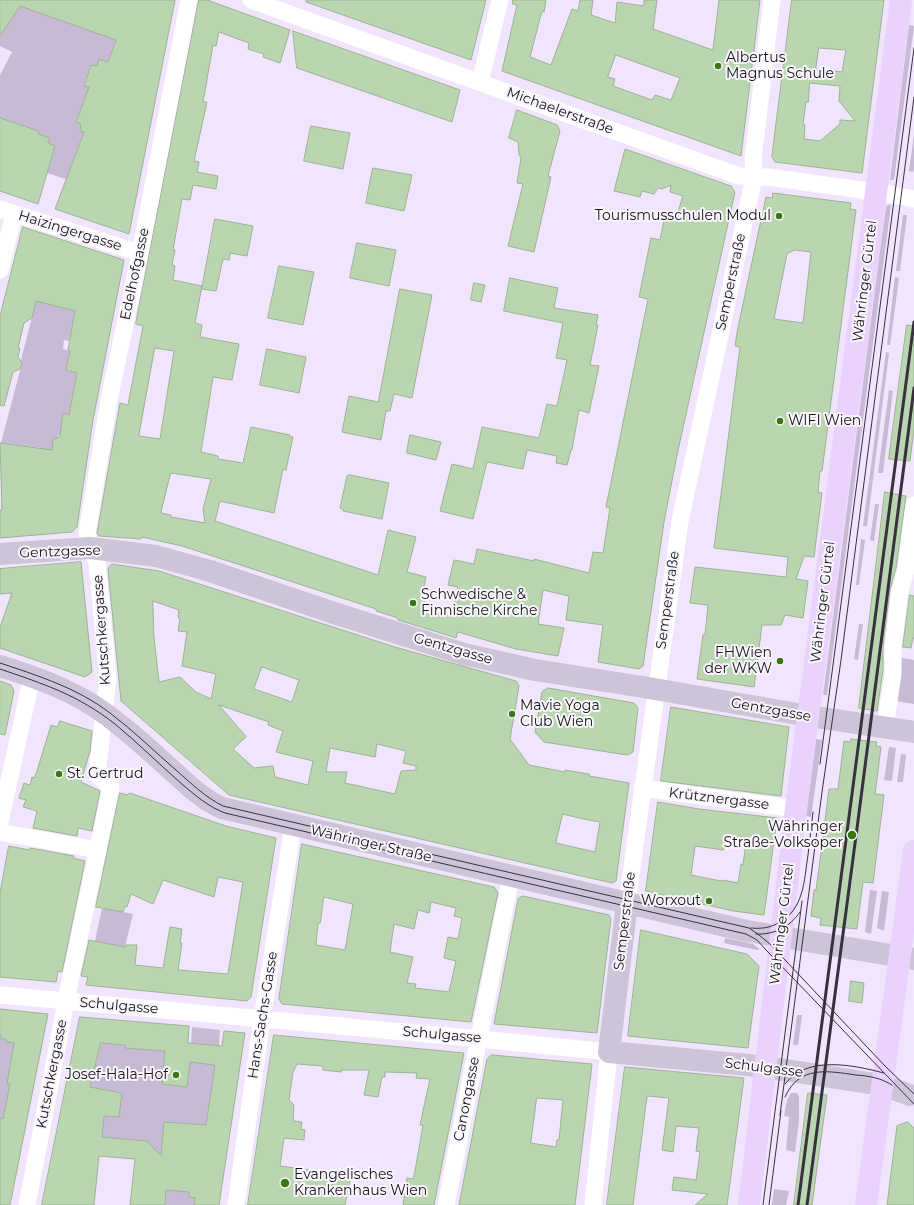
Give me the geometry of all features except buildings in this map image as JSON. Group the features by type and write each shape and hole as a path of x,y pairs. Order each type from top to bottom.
{"main road":[{"name":"Währinger Gürtel","path":"748,1205 796,809 901,0"},
{"name":"Gentzgasse","path":"0,554 90,548 156,556 184,563 340,615 464,654 534,670 914,732"},
{"name":"Währinger Straße","path":"0,666 32,676 67,690 105,713 127,730 197,793 213,804 230,811 747,931 907,958"},
{"path":"866,1205 884,1077 907,958 914,851"},
{"name":"Semperstraße","path":"610,1052 626,903"},
{"name":"Schulgasse","path":"610,1052 884,1077"},
{"path":"884,1077 912,1097"}],"street":[{"name":"Edelhofgasse","path":"90,548 87,534 109,400 140,253 189,0"},
{"name":"Michaelerstraße","path":"251,0 739,176 754,178 768,177 876,192 914,199"},
{"path":"480,82 500,0"},
{"name":"Semperstraße","path":"626,903 680,521 754,178 753,159 772,0"},
{"name":"Haizingergasse","path":"7,212 140,253"},
{"path":"0,270 7,212"},
{"path":"886,728 893,674 893,648 900,591 906,570 914,506"},
{"name":"Kutschkergasse","path":"27,1205 66,1001 111,787 98,775 108,679 97,562 90,548"},
{"path":"0,822 32,676"},
{"name":"Krütznergasse","path":"642,788 796,809"},
{"name":"Hans-Sachs-Gasse","path":"236,1205 262,1019 293,826"},
{"path":"0,832 98,850"},
{"name":"Canongasse","path":"446,1205 511,876"},
{"name":"Schulgasse","path":"0,995 610,1052"},
{"name":"Semperstraße","path":"593,1205 610,1052"}],"shaded area":[{"path":"24,0 41,0 35,11 116,40 108,62 97,66 91,65 84,85 90,88 76,121 81,124 80,130 84,132 71,166 81,184 47,173 46,158 51,159 55,146 48,143 50,138 38,134 39,131 0,118 0,75 12,52 0,46 0,36"},
{"path":"909,25 914,26 894,180 890,180"},
{"path":"914,135 914,167 913,172 909,171"},
{"path":"891,205 827,695 823,695 881,243 886,207"},
{"path":"903,215 907,215 900,271 896,271"},
{"path":"895,277 899,278 890,345 887,345"},
{"path":"79,283 85,329 72,327 69,341 64,340 63,349 70,351 66,370 77,373 69,415 63,414 61,435 58,435 58,438 53,440 55,449 44,468 42,448 1,443 22,363 21,360 36,301 73,310"},
{"path":"886,352 889,353 867,526 863,526"},
{"path":"889,390 893,391 883,473 878,473"},
{"path":"875,504 879,504 874,541 870,540"},
{"path":"861,539 865,540 859,585 856,585"},
{"path":"859,624 863,624 858,660 854,659"},
{"path":"902,658 914,660 914,704 896,701"},
{"path":"816,739 822,740 811,817 806,816"},
{"path":"889,747 896,748 892,781 884,780"},
{"path":"901,754 906,755 903,782 897,782"},
{"path":"870,890 877,891 871,934 865,932"},
{"path":"882,891 889,892 884,931 877,928"},
{"path":"102,908 133,914 125,947 95,941"},
{"path":"725,938 753,944 760,949 757,950 724,943"},
{"path":"797,1015 802,1015 798,1045 793,1045"},
{"path":"192,1027 220,1030 219,1046 191,1043"},
{"path":"0,1035 8,1042 12,1042 18,1036 9,1068 8,1084 10,1084 3,1119 0,1118"},
{"path":"101,1043 125,1045 125,1048 165,1051 162,1084 187,1087 190,1062 215,1065 206,1125 164,1122 162,1154 149,1153 150,1144 147,1141 102,1137 104,1116 119,1116 122,1093 90,1087"},
{"path":"791,1093 797,1093 799,1097 799,1121 795,1152 786,1150 789,1117 784,1116 787,1100"},
{"path":"174,1163 194,1166 189,1197 195,1198 194,1205 145,1205 147,1189 170,1191"},
{"path":"774,1189 789,1191 786,1205 772,1205"}],"tram line":[{"path":"820,764 914,48"},
{"path":"780,1115 914,97"},
{"path":"0,663 57,684 84,696 97,704 128,727 210,799 223,806 749,928 770,944 885,1066 914,1094"},
{"path":"0,669 60,691 88,705 124,731 174,777 193,793 219,811 746,934 757,940 914,1104"},
{"path":"751,928 765,928 775,925 787,917 798,903 804,885 813,812"},
{"path":"763,1205 802,901"},
{"path":"756,934 769,933 781,929 791,922 800,912"},
{"path":"785,1084 794,1075 805,1069 818,1066 845,1065 884,1073"},
{"path":"785,1097 791,1087 798,1080 815,1072 835,1072 866,1076 879,1079 892,1085"},
{"path":"769,1205 781,1111"}],"railway":[{"path":"798,1205 914,322"},
{"path":"807,1205 914,388"}],"place":[{"name":"Albertus Magnus Schule","path":"718,66"},
{"name":"Tourismusschulen Modul","path":"779,216"},
{"name":"WIFI Wien","path":"780,421"},
{"name":"Schwedische & Finnische Kirche","path":"413,603"},
{"name":"FHWien der WKW","path":"780,661"},
{"name":"Mavie Yoga Club Wien","path":"512,714"},
{"name":"St. Gertrud","path":"59,774"},
{"name":"Währinger Straße-Volksoper","path":"852,835"},
{"name":"Worxout","path":"709,901"},
{"name":"Josef-Hala-Hof","path":"176,1075"},
{"name":"Evangelisches Krankenhaus Wien","path":"285,1183"}]}
